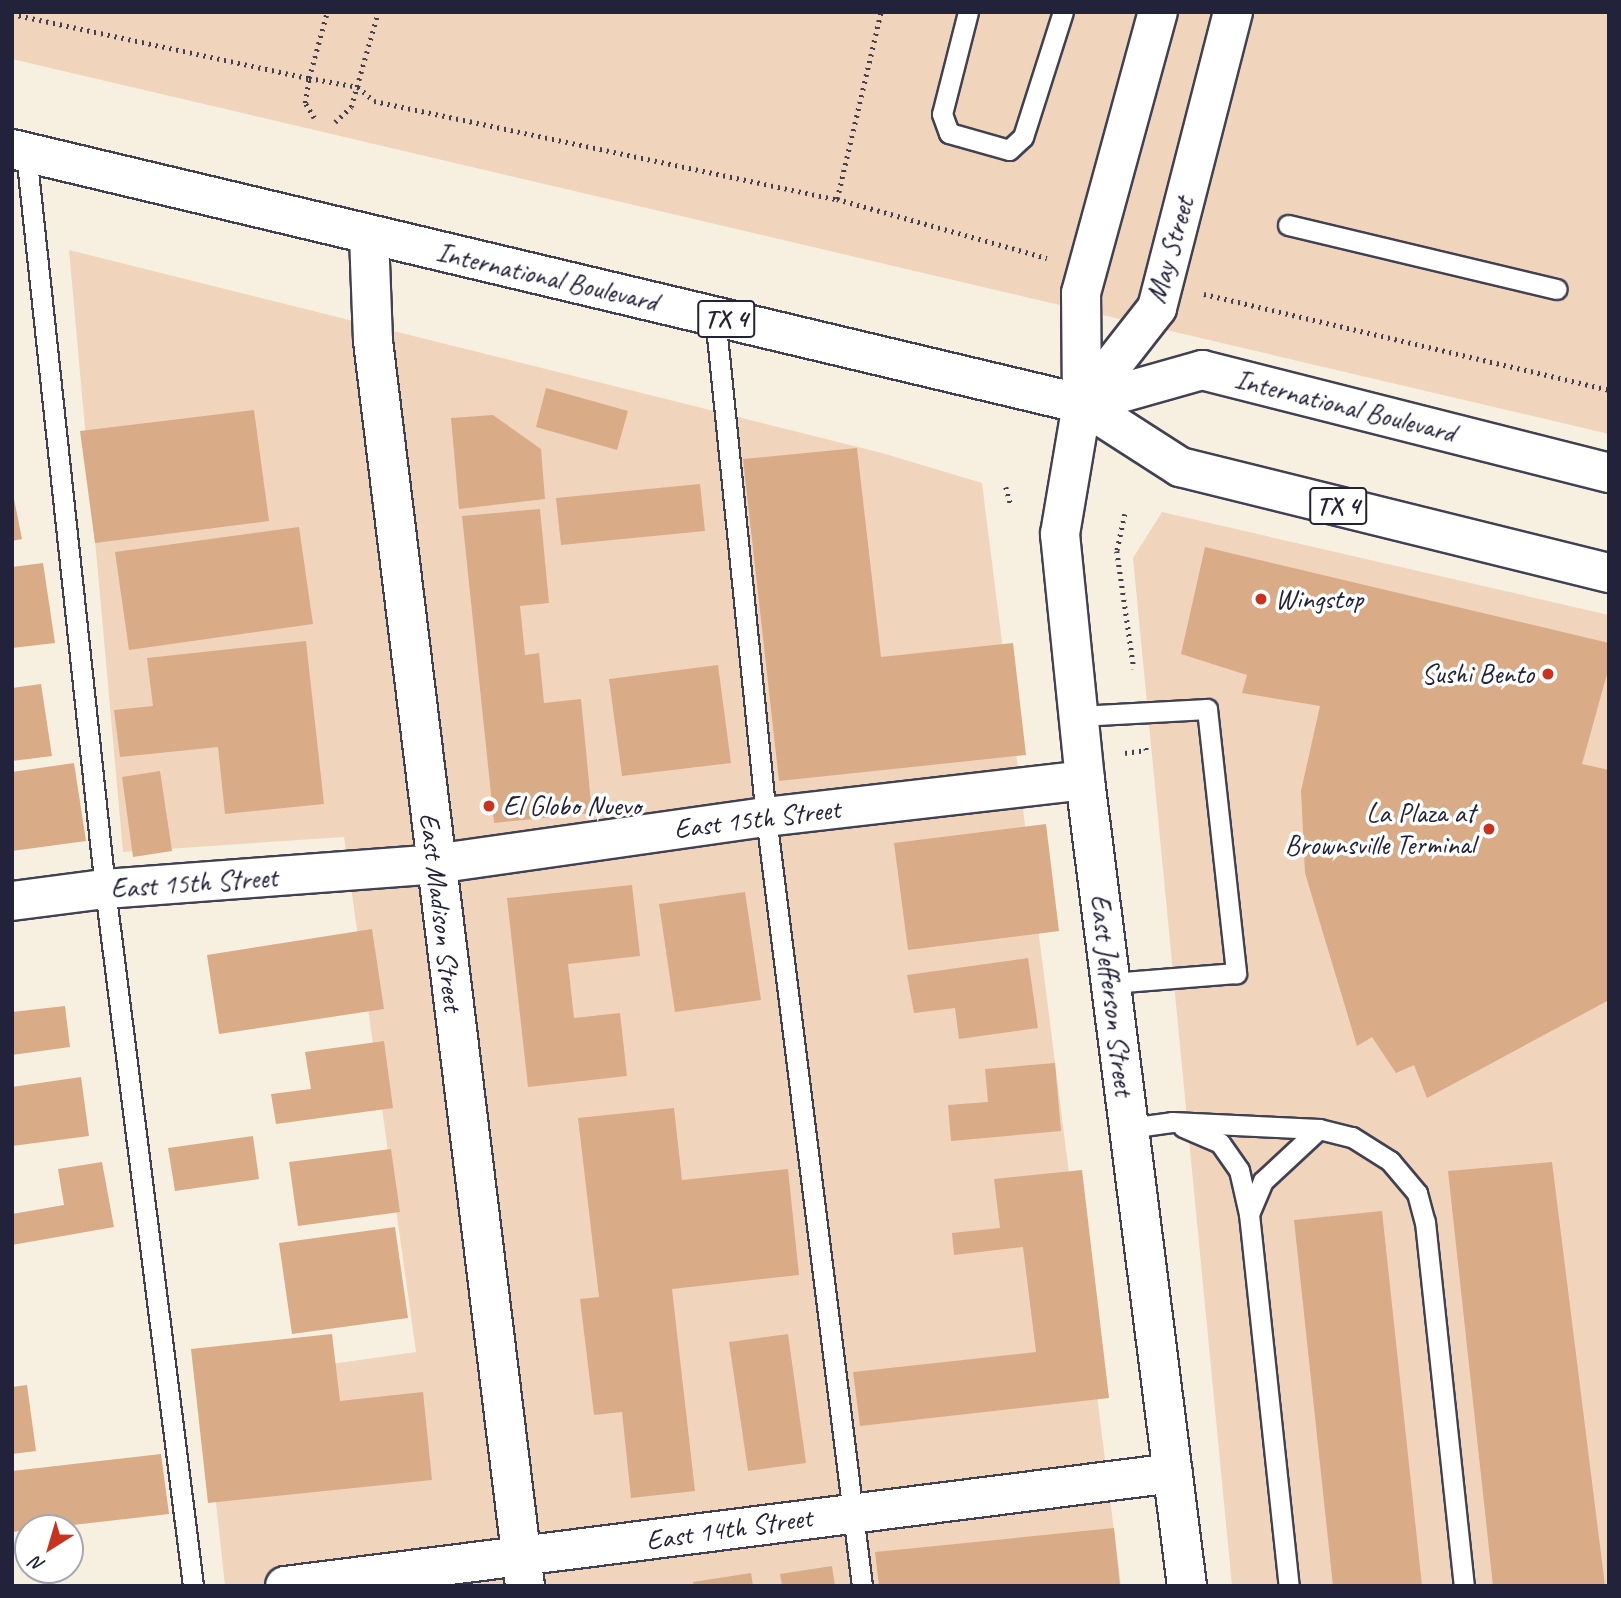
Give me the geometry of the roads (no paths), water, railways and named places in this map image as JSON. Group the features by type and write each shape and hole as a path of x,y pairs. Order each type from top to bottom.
{"street":[{"path":"1082,404 1081,293 1158,12"},
{"name":"May Street","path":"1082,404 1157,308 1233,12"},
{"name":"International Boulevard","path":"19,151 1082,404 1180,467 1609,573"},
{"name":"East Madison Street","path":"369,236 373,341 523,1571"},
{"name":"International Boulevard","path":"1082,404 1202,370 1609,473"},
{"name":"East Jefferson Street","path":"1082,404 1060,534 1085,780 1187,1586"},
{"name":"East 15th Street","path":"12,901 105,889 435,864 766,817 1085,780"},
{"name":"East 14th Street","path":"285,1586 523,1571 854,1512 1173,1473"}],"lane":[{"path":"968,12 942,114 950,133 1009,150 1023,136 1063,12"},
{"path":"19,151 105,889 193,1586"},
{"path":"1288,225 1556,289"},
{"path":"715,316 766,817 862,1586"},
{"path":"1079,716 1207,709 1236,973 1111,983"},
{"path":"1129,1128 1172,1122 1319,1129 1352,1137 1390,1161 1417,1193 1425,1222 1464,1586"},
{"path":"1172,1122 1220,1143 1239,1170 1249,1214 1289,1586"},
{"path":"1249,1214 1263,1181 1319,1129"}],"place":[{"name":"Wingstop","path":"1261,599"},
{"name":"Sushi Bento","path":"1548,674"},
{"name":"El Globo Nuevo","path":"489,806"},
{"name":"La Plaza at Brownsville Terminal","path":"1489,829"}]}
